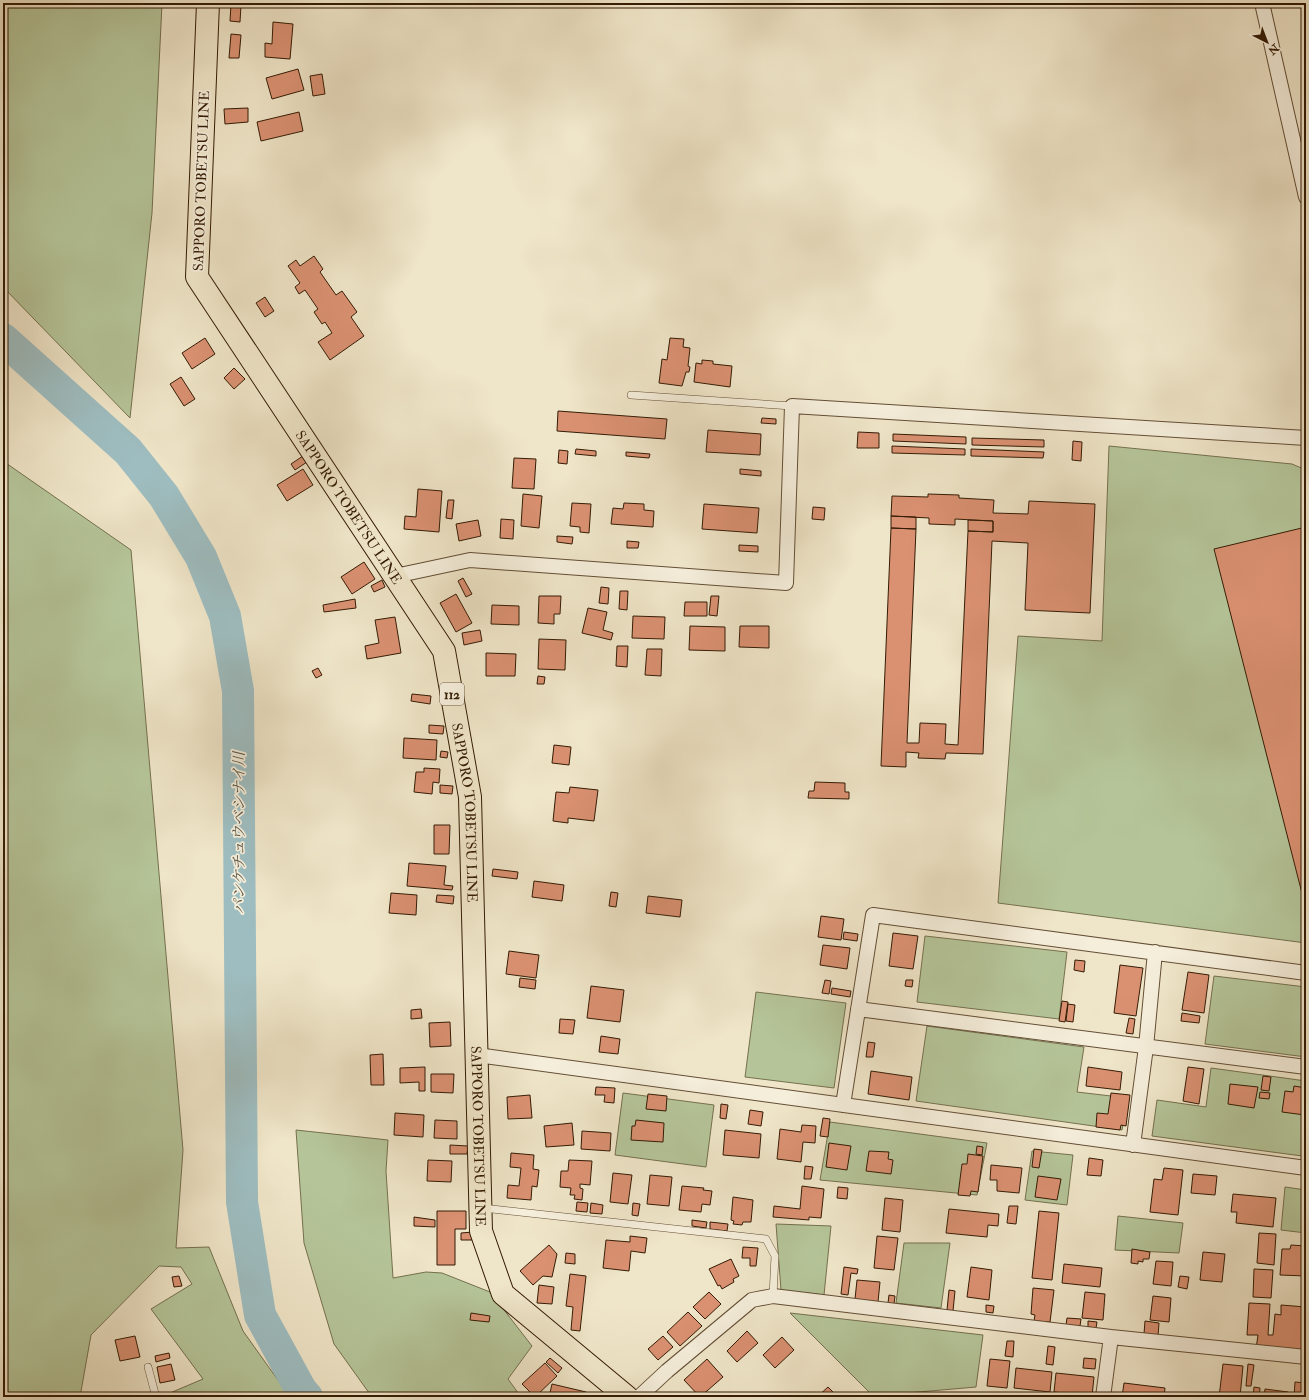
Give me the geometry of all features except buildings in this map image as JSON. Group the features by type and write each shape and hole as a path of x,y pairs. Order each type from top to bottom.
{"main road":[{"name":"SAPPORO TOBETSU LINE","path":"208,3 197,277 444,651 469,789 481,1231 503,1294 627,1397"}],"street":[{"path":"1262,3 1306,197"},
{"path":"395,576 470,560 786,583 792,406 1306,438"},
{"path":"843,1105 873,914 1306,972"},
{"path":"1133,1145 1146,1047 1155,952"},
{"path":"858,1009 1306,1068"},
{"path":"477,1055 1306,1168"},
{"path":"638,1397 752,1300 773,1296 1111,1337 1306,1357"},
{"path":"1103,1397 1111,1337"}],"lane":[{"path":"631,395 792,406"},
{"path":"481,1208 766,1239 775,1256 773,1296"},
{"path":"148,1367 156,1397"}],"green space":[{"path":"3,3 162,3 152,213 130,418 3,287"},
{"path":"1109,446 1292,464 1306,470 1306,943 998,903 1018,636 1102,641"},
{"path":"3,461 131,550 183,1150 176,1248 209,1247 243,1331 290,1397 171,1397 170,1393 203,1379 151,1309 192,1284 181,1267 159,1266 91,1335 80,1397 3,1397"},
{"path":"925,936 1067,952 1059,1019 917,1002"},
{"path":"1214,976 1306,987 1306,1057 1205,1044"},
{"path":"756,992 846,1003 834,1088 745,1077"},
{"path":"927,1026 1084,1047 1077,1092 1128,1098 1122,1130 916,1101"},
{"path":"1211,1068 1306,1081 1306,1125 1302,1156 1152,1136 1157,1100 1206,1107"},
{"path":"623,1093 714,1105 706,1167 615,1155"},
{"path":"830,1122 987,1143 977,1195 820,1180"},
{"path":"296,1130 388,1140 386,1171 393,1278 426,1272 442,1273 490,1292 532,1346 508,1379 521,1397 372,1397 334,1344 304,1243"},
{"path":"1032,1151 1073,1155 1067,1205 1025,1200"},
{"path":"1285,1187 1306,1190 1306,1233 1281,1230"},
{"path":"1118,1216 1183,1223 1179,1253 1115,1250"},
{"path":"776,1224 831,1226 824,1295 781,1290"},
{"path":"904,1243 950,1243 941,1308 896,1303"},
{"path":"790,1313 983,1335 976,1387 873,1396"}],"waterway":[{"name":"パンケチュウベシナイ川","path":"3,339 128,451 164,496 201,557 225,616 238,691 242,1202 260,1315 301,1390 307,1397"}]}
